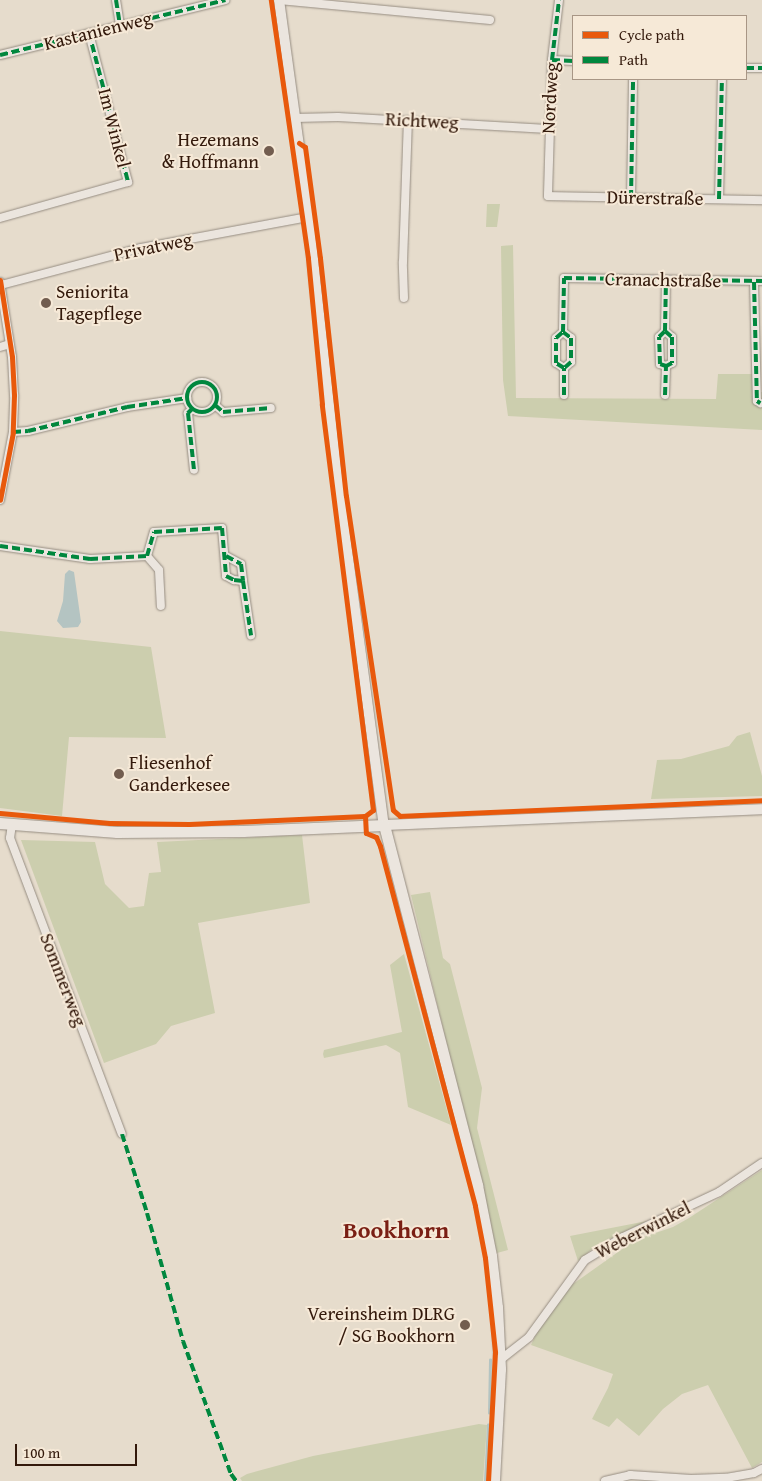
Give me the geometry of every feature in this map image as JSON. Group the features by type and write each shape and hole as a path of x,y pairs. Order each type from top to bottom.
{"main road":[{"path":"6,824 117,832 234,831 384,825 477,1185 491,1256 500,1360 494,1481"}],"street":[{"path":"116,0 120,25"},
{"name":"Kastanienweg","path":"0,55 225,0"},
{"path":"490,20 279,0 308,217 335,460 384,825 762,809"},
{"name":"Nordweg","path":"548,196 548,129 552,60 559,0"},
{"name":"Im Winkel","path":"0,218 128,182 89,33"},
{"path":"552,60 572,61"},
{"path":"747,68 762,68"},
{"path":"631,198 633,80"},
{"path":"719,199 722,80"},
{"name":"Richtweg","path":"295,118 313,116 408,120 548,129"},
{"path":"404,298 403,262 408,120"},
{"name":"Dürerstraße","path":"548,196 762,200"},
{"name":"Privatweg","path":"0,282 141,248 308,217"},
{"name":"Cranachstraße","path":"563,332 564,278 758,282"},
{"path":"665,331 672,337 672,363 666,366 660,364 659,338 665,331 666,281"},
{"path":"0,282 10,344 14,395 12,432 0,500"},
{"path":"758,282 757,401 760,402"},
{"path":"563,332 571,338 572,362 564,368 556,363 556,338 563,332"},
{"path":"0,346 10,344"},
{"path":"665,395 666,366"},
{"path":"564,368 564,395"},
{"path":"192,409 187,398 192,385 206,382 216,391 214,406"},
{"path":"12,432 28,431 127,407 187,398"},
{"path":"214,406 223,412 271,408"},
{"path":"192,409 204,412 214,406"},
{"path":"192,409 188,413 194,470"},
{"path":"147,556 154,532 222,528 226,556 226,576 234,580 243,581"},
{"path":"0,546 90,559 147,556"},
{"path":"147,556 159,570 161,606"},
{"path":"226,556 241,564 251,635"},
{"name":"Sommerweg","path":"6,824 122,1134"},
{"name":"Weberwinkel","path":"500,1360 529,1337 585,1260 623,1237 718,1192 762,1163"},
{"path":"605,1481 630,1475 692,1479 726,1478 754,1473 762,1469"}],"green space":[{"path":"487,204 500,204 497,227 486,227"},
{"path":"513,245 516,398 716,399 718,374 754,374 755,392 762,392 762,430 508,416 503,380 501,246"},
{"path":"0,631 151,647 166,738 69,737 62,816 0,808"},
{"path":"750,732 762,776 762,796 651,799 657,760 681,759 729,746 737,736"},
{"path":"302,835 310,903 198,923 215,1013 171,1026 156,1044 104,1063 21,840 95,842 105,884 129,908 144,906 149,873 161,872 157,842"},
{"path":"430,892 443,958 450,964 482,1088 477,1128 508,1250 497,1253 411,895"},
{"path":"404,954 451,1125 408,1107 400,1053 386,1045 324,1058 324,1050 402,1032 390,965"},
{"path":"762,1170 762,1462 752,1468 708,1385 682,1394 663,1409 639,1436 617,1418 609,1427 592,1419 613,1374 531,1345 541,1324 573,1284 635,1240 673,1227"},
{"path":"647,1221 597,1245 578,1261 570,1236"},
{"path":"479,1424 487,1425 483,1481 242,1481 240,1478 247,1474 313,1456"}],"shaded area":[{"path":"69,570 74,572 81,622 78,627 63,628 57,621 63,601 65,574"}],"waterway":[{"path":"489,1413 490,1360"},
{"path":"485,1481 488,1425"}],"marked path":[{"path":"116,0 120,25"},
{"path":"0,55 225,0"},
{"path":"548,129 552,60 559,0"},
{"path":"89,33 128,182"},
{"path":"552,60 572,61"},
{"path":"747,68 762,68"},
{"path":"631,198 633,80"},
{"path":"719,199 722,80"},
{"path":"564,395 564,368 556,363 556,338 563,332 564,278 762,281"},
{"path":"665,395 666,366 660,364 659,337 665,331 666,281"},
{"path":"754,282 757,401 760,403"},
{"path":"665,331 672,337 672,363 666,366"},
{"path":"563,332 571,338 571,362 564,368"},
{"path":"202,382 213,386 217,397 213,408 202,412 191,408 187,397 191,386 202,382"},
{"path":"13,432 28,431 127,407 187,398"},
{"path":"215,405 223,412 271,408"},
{"path":"192,409 188,413 194,470"},
{"path":"0,546 90,559 147,556 154,532 222,528 226,576 234,580 243,581 251,635"},
{"path":"226,556 241,564 243,581"},
{"path":"122,1134 147,1213 183,1341 231,1474 236,1481"}],"cycle path":[{"path":"0,813 110,823 189,824 365,816 373,810 322,404 308,258 271,0"},
{"path":"299,143 305,147 320,258 346,496 393,810 400,816 762,800"},
{"path":"0,280 12,357 14,395 13,432 0,500"},
{"path":"365,816 366,833 376,837 380,846 475,1206 485,1258 495,1352 488,1481"}],"place":[{"name":"Hezemans & Hoffmann","path":"269,151"},
{"name":"Seniorita Tagepflege","path":"46,303"},
{"name":"Fliesenhof Ganderkesee","path":"119,774"},
{"name":"Vereinsheim DLRG / SG Bookhorn","path":"465,1325"}],"district":[{"name":"Bookhorn","path":"396,1230"}]}
